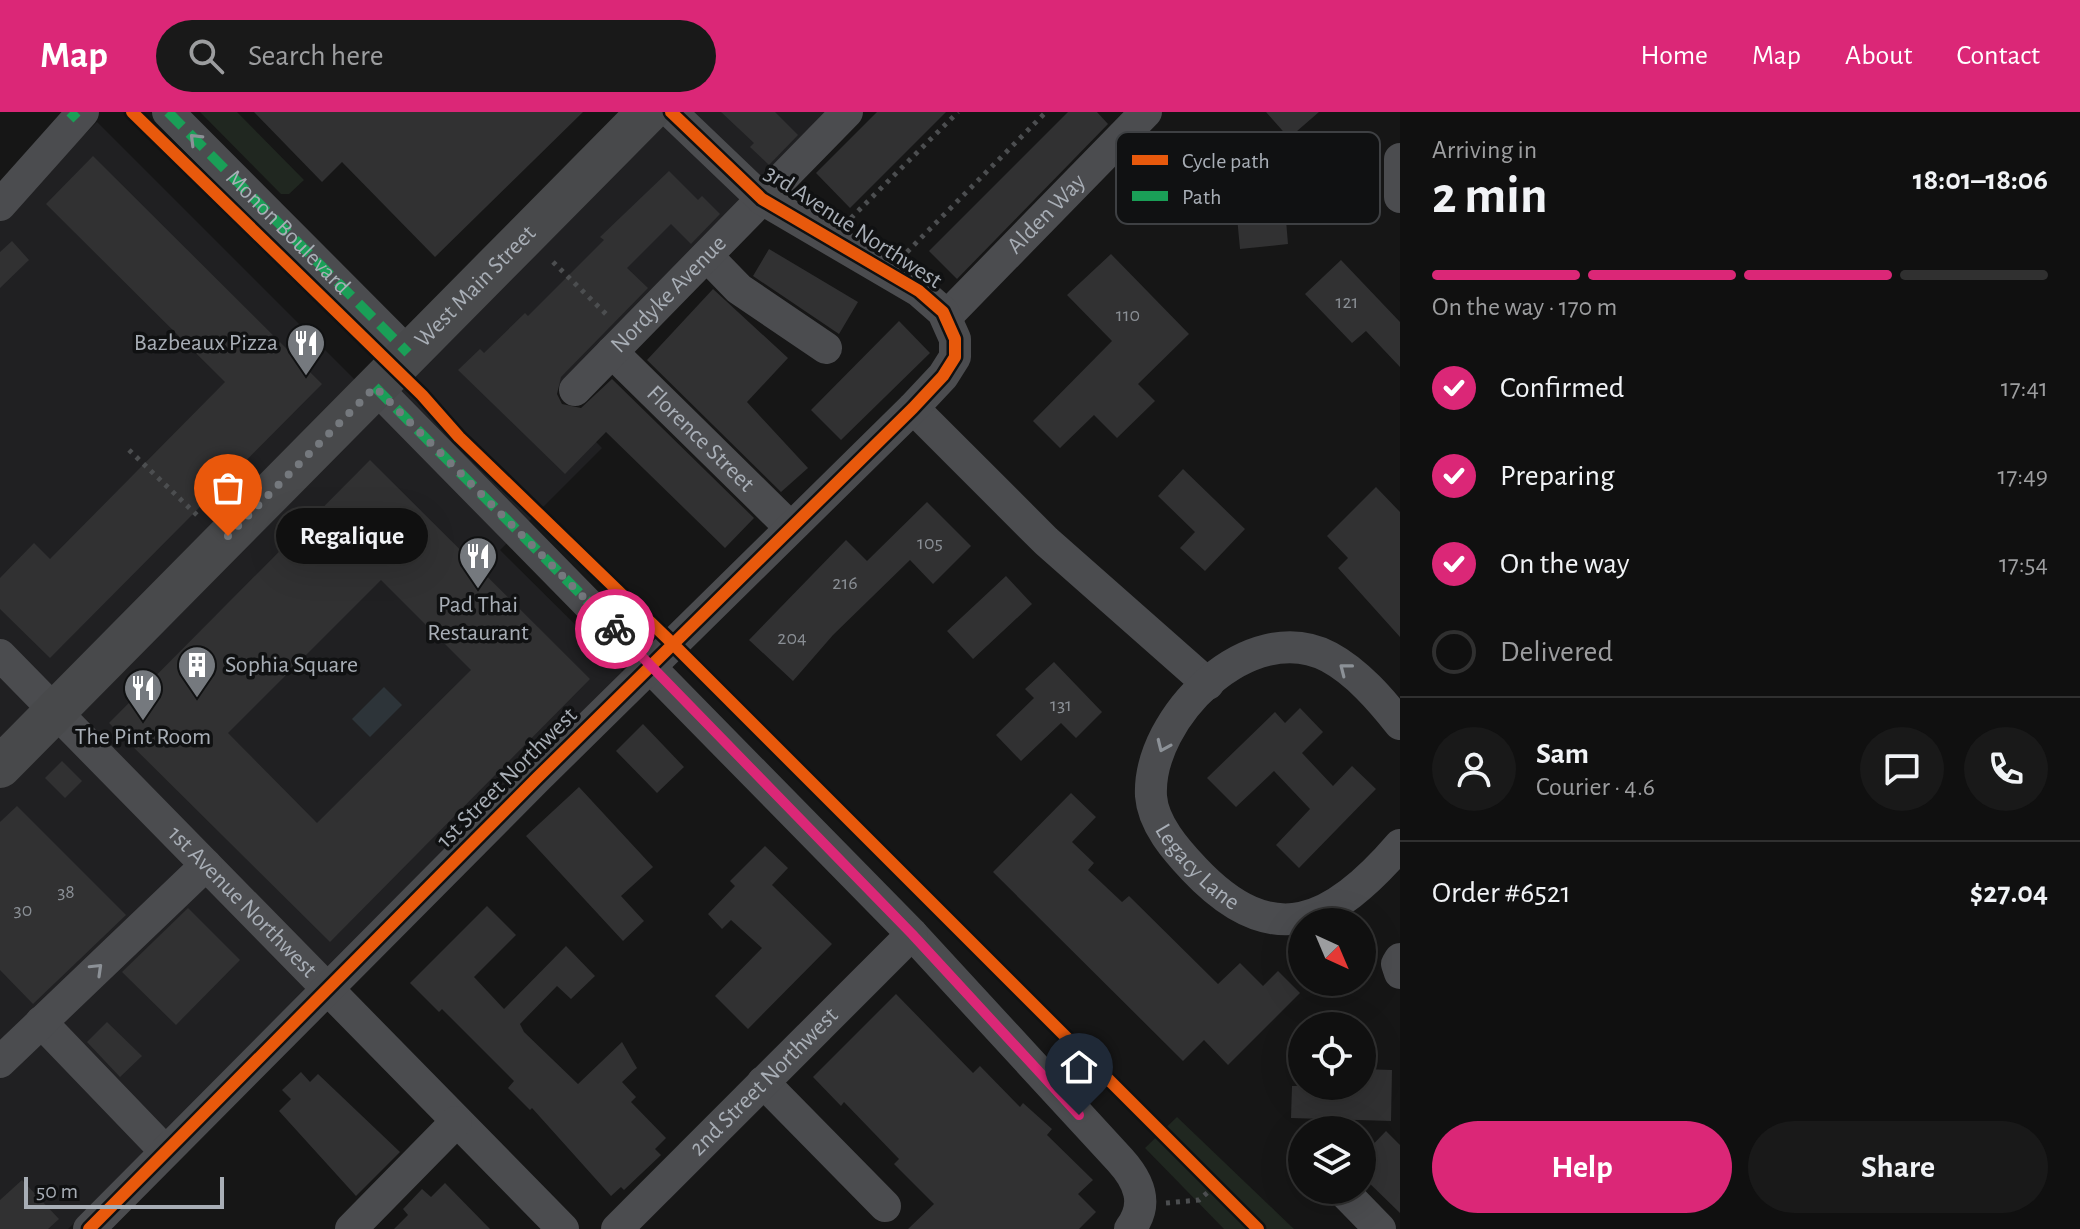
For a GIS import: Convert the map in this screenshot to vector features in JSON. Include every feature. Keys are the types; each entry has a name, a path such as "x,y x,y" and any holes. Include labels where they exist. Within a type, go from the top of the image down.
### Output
{"main road":[{"name":"West Main Street","path":"0,767 648,112"}],"street":[{"name":"Monon Boulevard","path":"168,112 408,353"},
{"name":"3rd Avenue Northwest","path":"671,112 762,199 919,291 946,317 955,339 955,357"},
{"name":"Nordyke Avenue","path":"575,390 847,112"},
{"name":"Alden Way","path":"1126,132 1146,112"},
{"path":"0,205 77,114"},
{"name":"Alden Way","path":"946,317 1116,143"},
{"path":"707,256 739,289 826,348"},
{"name":"Florence Street","path":"620,344 790,527"},
{"name":"1st Street Northwest","path":"89,1229 651,665 913,408 943,376 955,357"},
{"path":"375,387 912,934 1134,1176 1136,1215"},
{"path":"913,408 1046,541 1208,684"},
{"name":"Legacy Lane","path":"1400,724 1353,675 1328,656 1294,648 1267,650 1239,662 1208,684 1174,723 1152,773 1151,800 1162,828 1178,852 1227,900 1259,917 1294,920 1327,910 1352,894 1400,845"},
{"name":"1st Avenue Northwest","path":"0,655 563,1229"},
{"path":"0,1062 206,865"},
{"name":"2nd Street Northwest","path":"617,1229 912,934"},
{"path":"1400,959 1397,964 1400,973"},
{"path":"41,1022 165,1151"},
{"path":"763,1082 885,1206"},
{"path":"351,1229 456,1122"},
{"path":"1356,1204 1380,1229"}],"path":[{"path":"851,218 958,112"},
{"path":"906,253 1046,112"},
{"path":"553,262 620,344"},
{"path":"129,450 201,518"},
{"path":"1204,1175 1226,1197"},
{"path":"1136,1215 1199,1200 1215,1186"}],"shaded area":[{"path":"200,112 237,112 304,180 289,194 281,194"},
{"path":"677,112 833,112 550,395 602,448 500,550 624,673 68,1229 0,1229 0,219 97,122 382,407"},
{"path":"384,687 402,705 370,737 352,719"},
{"path":"1177,1117 1294,1229 1224,1229 1145,1148"}],"building":[{"path":"254,112 583,112 435,257 342,162 322,182"},
{"path":"721,112 775,112 798,135 769,165 750,147 754,143"},
{"path":"877,112 946,112 850,208 816,173"},
{"path":"1068,112 1097,112 1108,124 957,279 929,251"},
{"path":"1266,112 1319,112 1296,132 1284,132"},
{"path":"93,156 322,384 50,658 0,609 0,578 34,543 50,559 225,382 46,204"},
{"path":"669,171 698,200 702,196 720,214 691,244 671,224 627,268 648,288 561,377 557,394 562,404 581,408 612,379 754,518 725,548 606,432 565,474 458,370 480,349 484,353 525,313 528,316 604,240 600,237"},
{"path":"1238,224 1286,224 1288,244 1240,249"},
{"path":"12,241 29,260 0,288 0,252"},
{"path":"769,249 858,302 839,334 753,276"},
{"path":"1111,254 1189,334 1138,384 1155,401 1117,438 1094,415 1060,448 1033,421 1112,341 1067,295"},
{"path":"1341,260 1400,322 1400,367 1366,331 1352,343 1305,294"},
{"path":"713,289 788,358 747,402 808,468 781,492 647,360"},
{"path":"899,321 930,353 841,440 811,410"},
{"name":"Sophia Square","path":"370,460 590,679 330,942 109,723","holes":["381,580 471,670 317,823 228,733"]},
{"path":"1183,469 1245,529 1205,571 1180,548 1195,532 1158,496"},
{"path":"1376,487 1400,512 1400,637 1338,568 1348,558 1327,536"},
{"path":"927,502 971,546 933,584 910,560 833,635 793,681 749,640 846,540 867,561"},
{"path":"1006,576 1032,604 973,659 947,631"},
{"path":"1054,662 1102,712 1076,738 1061,723 1021,761 996,735 1034,698 1025,689"},
{"path":"1300,708 1323,732 1302,753 1333,786 1352,766 1376,789 1299,868 1276,845 1310,809 1274,771 1236,807 1207,778 1275,712 1285,723"},
{"path":"643,724 684,767 657,793 616,751"},
{"path":"62,761 82,781 65,798 45,778"},
{"path":"579,787 653,867 621,896 644,921 623,941 526,836"},
{"path":"1071,793 1096,817 1072,842 1094,863 1088,870 1122,902 1129,896 1218,984 1240,963 1263,986 1278,971 1288,981 1288,996 1297,996 1228,1065 1204,1040 1183,1061 993,872"},
{"path":"17,806 126,915 33,1004 0,970 0,822"},
{"path":"765,846 788,868 772,885 832,944 748,1029 715,996 762,948 731,920 722,929 708,914 735,886 730,881"},
{"path":"487,906 516,935 474,977 504,1009 566,946 595,976 571,999 557,986 520,1024 524,1032 578,1084 622,1042 637,1068 622,1082 636,1097 631,1102 666,1138 655,1149 661,1155 624,1190 621,1187 611,1196 532,1108 530,1110 508,1088 514,1081 442,1009 439,1012 410,983"},
{"path":"188,908 240,960 176,1025 122,972"},
{"path":"896,994 973,1073 980,1066 1020,1107 1023,1103 1052,1129 1047,1135 1093,1180 1078,1194 1096,1212 1079,1229 908,1229 934,1204 894,1164 899,1159 844,1102 841,1106 813,1077"},
{"path":"107,1022 142,1056 120,1077 87,1042"},
{"path":"1376,1069 1392,1070 1391,1121 1376,1121 1376,1116 1291,1116 1292,1100 1376,1100"},
{"path":"301,1072 310,1082 318,1074 400,1152 356,1196 279,1111 291,1099 282,1090"},
{"path":"1386,1131 1400,1145 1400,1213 1376,1190 1376,1141"},
{"path":"22,1180 59,1219 48,1229 0,1229 0,1200"},
{"path":"445,1183 490,1229 394,1229 408,1215 403,1209 422,1189 431,1197"}],"marked path":[{"path":"70,112 77,119"},
{"path":"168,112 408,353"},
{"path":"375,387 651,665"}],"cycle path":[{"path":"132,112 422,395 459,437 673,644 1258,1229"},
{"path":"89,1229 537,778 913,408 943,376 955,357 955,339 943,312 919,291 762,199 671,112"}],"way so far":[{"path":"228,536 375,387 615,629"}],"place":[{"name":"Bazbeaux Pizza","path":"306,377"},
{"name":"Regalique","path":"228,536"},
{"name":"Pad Thai Restaurant","path":"478,590"},
{"name":"Sophia Square","path":"197,699"},
{"name":"The Pint Room","path":"143,722"}],"route":[{"path":"615,629 912,934 1079,1115"}]}
